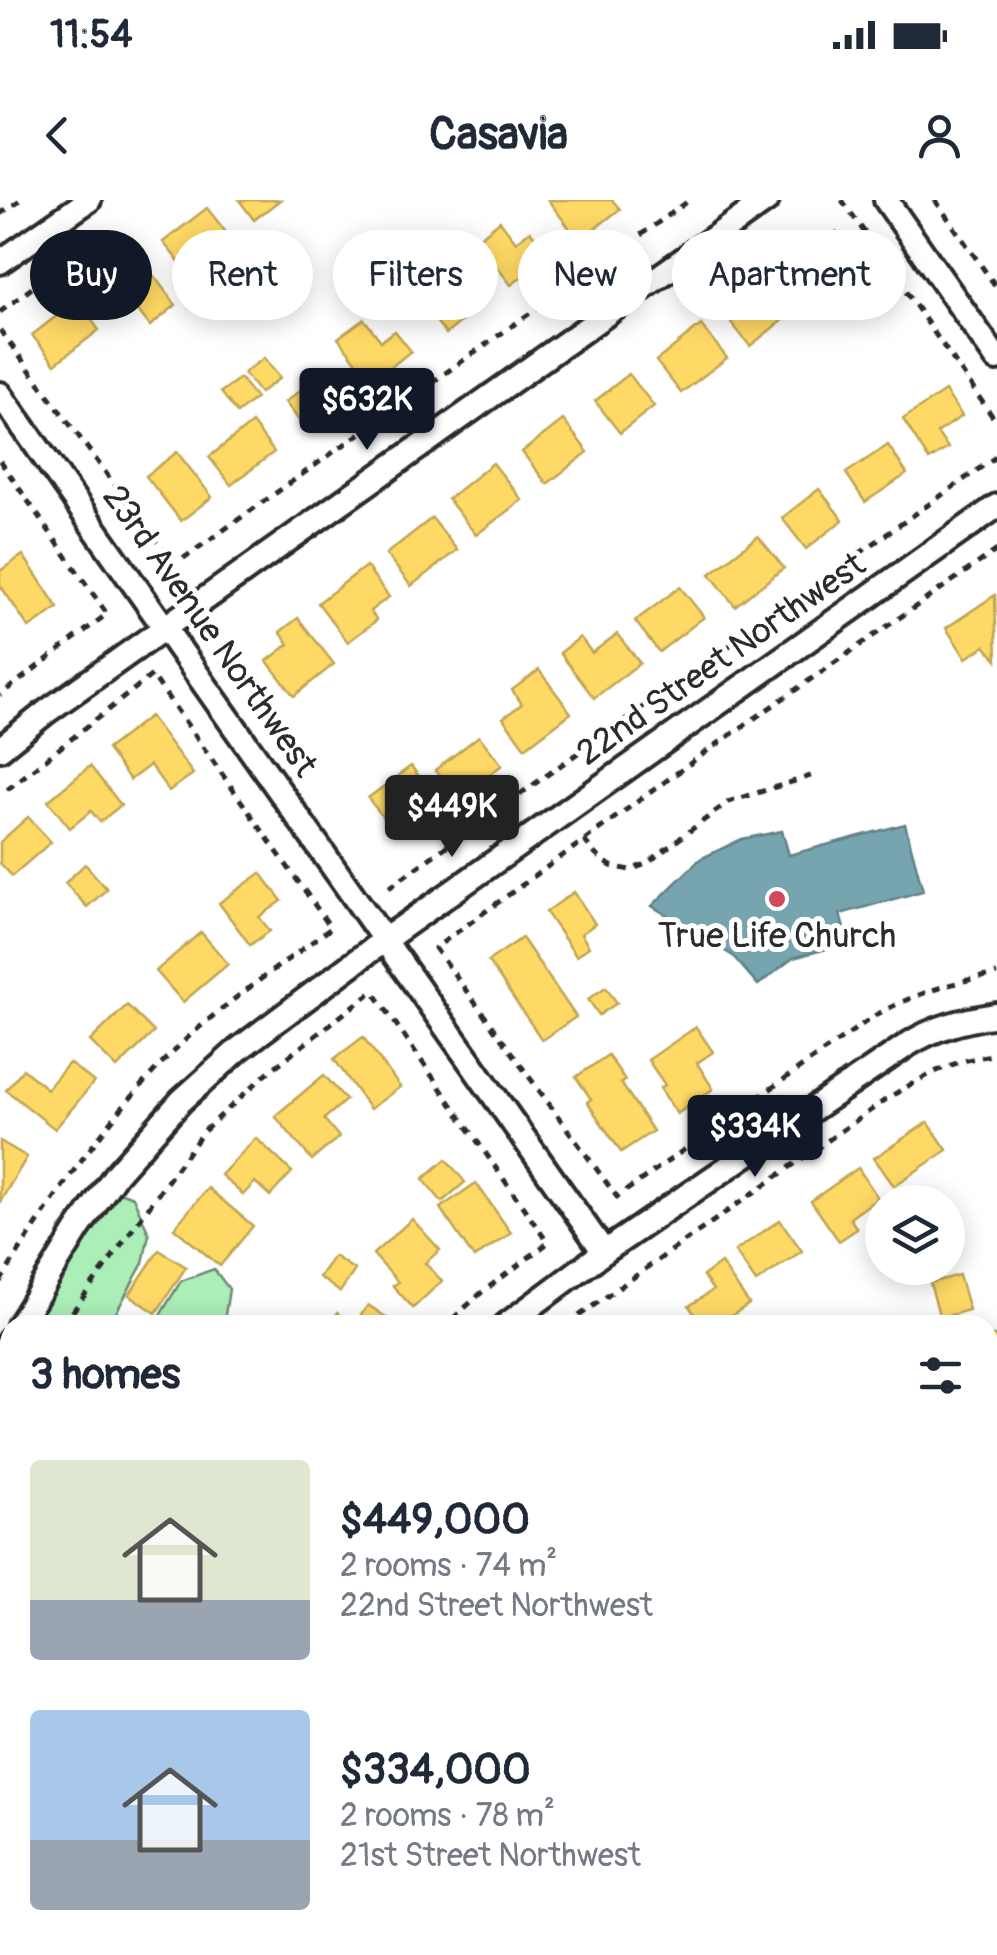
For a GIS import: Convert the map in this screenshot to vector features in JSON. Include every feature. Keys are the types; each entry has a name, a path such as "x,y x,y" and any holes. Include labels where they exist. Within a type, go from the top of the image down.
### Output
{"street":[{"path":"0,262 89,200"},
{"path":"0,749 46,712 767,200"},
{"path":"886,200 997,359"},
{"name":"23rd Avenue Northwest","path":"0,394 604,1252"},
{"name":"22nd Street Northwest","path":"25,1315 116,1174 180,1101 239,1049 383,942 997,506"},
{"path":"519,1315 604,1252 926,1033 964,1020 997,1015"}],"path":[{"path":"0,214 20,200"},
{"path":"0,330 174,566 690,200"},
{"path":"842,200 997,423"},
{"path":"935,200 997,288"},
{"path":"0,312 30,289"},
{"path":"388,887 997,456"},
{"path":"0,461 106,614 0,694"},
{"path":"997,550 436,948 618,1197 874,1016 916,994 997,974"},
{"path":"3,793 152,675 332,928"},
{"path":"584,840 596,856 611,866 630,870 646,864 728,802 814,775"},
{"path":"70,1315 203,1132 267,1073 373,991 548,1243 457,1315"},
{"path":"580,1315 888,1098 937,1069 997,1055"}],"green space":[{"path":"103,1186 133,1197 149,1234 143,1263 114,1315 30,1315 59,1270 60,1229 75,1209"},
{"path":"214,1269 229,1289 225,1315 160,1315 181,1281"}],"building: Homes":[{"path":"239,200 280,200 254,220"},
{"path":"548,200 612,200 620,209 593,230 571,230"},
{"path":"207,208 224,230 179,230"},
{"path":"500,221 518,240 518,280 511,285 498,268 498,230 489,230"},
{"path":"172,235 172,253 163,242"},
{"path":"152,274 172,300 172,308 150,326 145,320 152,320"},
{"path":"51,320 92,320 99,330 55,364 32,335"},
{"path":"365,320 381,341 395,331 411,351 372,382 338,338"},
{"path":"435,320 463,320 446,334"},
{"path":"729,320 783,320 750,346"},
{"path":"701,325 727,358 681,393 656,361"},
{"path":"264,358 280,378 260,393 244,373"},
{"path":"329,368 352,398 308,432 285,402"},
{"path":"629,374 654,406 620,433 595,401"},
{"path":"240,378 256,398 237,413 221,392"},
{"path":"945,391 962,416 937,433 948,448 929,460 903,419"},
{"path":"563,420 588,452 547,484 522,452"},
{"path":"252,423 274,452 231,485 209,457"},
{"path":"888,445 907,474 865,502 846,473"},
{"path":"177,452 212,497 181,521 146,476"},
{"path":"493,463 522,500 476,535 448,499"},
{"path":"819,489 843,520 806,549 782,518"},
{"path":"432,518 457,550 411,586 386,554"},
{"path":"758,536 784,568 735,606 710,574"},
{"path":"23,555 58,608 29,628 0,585 0,571"},
{"path":"366,566 389,597 370,611 377,620 348,642 318,603"},
{"path":"680,587 704,617 659,652 635,621"},
{"path":"995,595 997,660 985,646 966,658 946,628"},
{"path":"298,618 334,664 294,696 267,661 289,644 280,632"},
{"path":"617,634 640,663 594,698 560,653 580,637 592,653"},
{"path":"539,670 571,713 525,748 503,718 522,704 512,690"},
{"path":"150,716 193,774 169,791 150,765 130,780 107,749"},
{"path":"479,736 502,765 458,799 435,770"},
{"path":"90,766 121,805 100,822 91,811 70,828 48,801"},
{"path":"411,766 443,808 426,822 413,806 389,825 368,798"},
{"path":"28,817 51,842 12,876 0,863 0,842"},
{"path":"85,864 107,889 87,907 65,883"},
{"path":"261,873 282,901 259,917 270,931 250,945 219,903"},
{"path":"574,892 595,924 581,934 589,947 576,956 546,912"},
{"path":"201,932 228,964 183,1002 156,971"},
{"path":"522,938 576,1017 542,1040 488,961"},
{"path":"606,987 617,1003 599,1015 588,999"},
{"path":"127,1005 154,1032 117,1068 90,1041"},
{"path":"696,1027 713,1052 697,1063 713,1089 677,1114 660,1088 665,1085 648,1060"},
{"path":"363,1037 400,1087 370,1109 334,1059"},
{"path":"608,1055 625,1080 621,1083 653,1131 621,1152 587,1102 591,1099 576,1077"},
{"path":"69,1063 94,1082 55,1129 6,1090 23,1069 47,1089"},
{"path":"324,1075 346,1100 324,1119 339,1137 312,1160 275,1116"},
{"path":"928,1122 947,1150 895,1185 874,1158"},
{"path":"256,1138 292,1172 270,1196 255,1182 243,1195 221,1175"},
{"path":"0,1141 27,1157 0,1202"},
{"path":"446,1159 465,1182 442,1202 423,1179"},
{"path":"858,1168 869,1185 865,1185 865,1207 850,1218 857,1229 839,1241 811,1201"},
{"path":"476,1183 511,1233 474,1258 440,1208"},
{"path":"208,1188 253,1226 220,1266 174,1228"},
{"path":"412,1219 440,1250 425,1263 442,1281 413,1308 393,1286 398,1282 373,1254"},
{"path":"780,1220 802,1251 756,1282 735,1251"},
{"path":"159,1250 186,1267 156,1313 129,1295"},
{"path":"334,1256 355,1270 340,1292 319,1277"},
{"path":"721,1263 749,1304 733,1315 695,1315 689,1306 713,1290 703,1276"},
{"path":"931,1285 962,1285 969,1310 939,1315"},
{"path":"368,1305 383,1315 361,1315"}],"building: Public":[{"name":"True Life Church","path":"905,824 923,891 840,914 848,943 793,958 758,985 733,956 652,906 700,859 742,839 782,831 789,855"}],"place":[{"name":"True Life Church","path":"777,899"}]}
